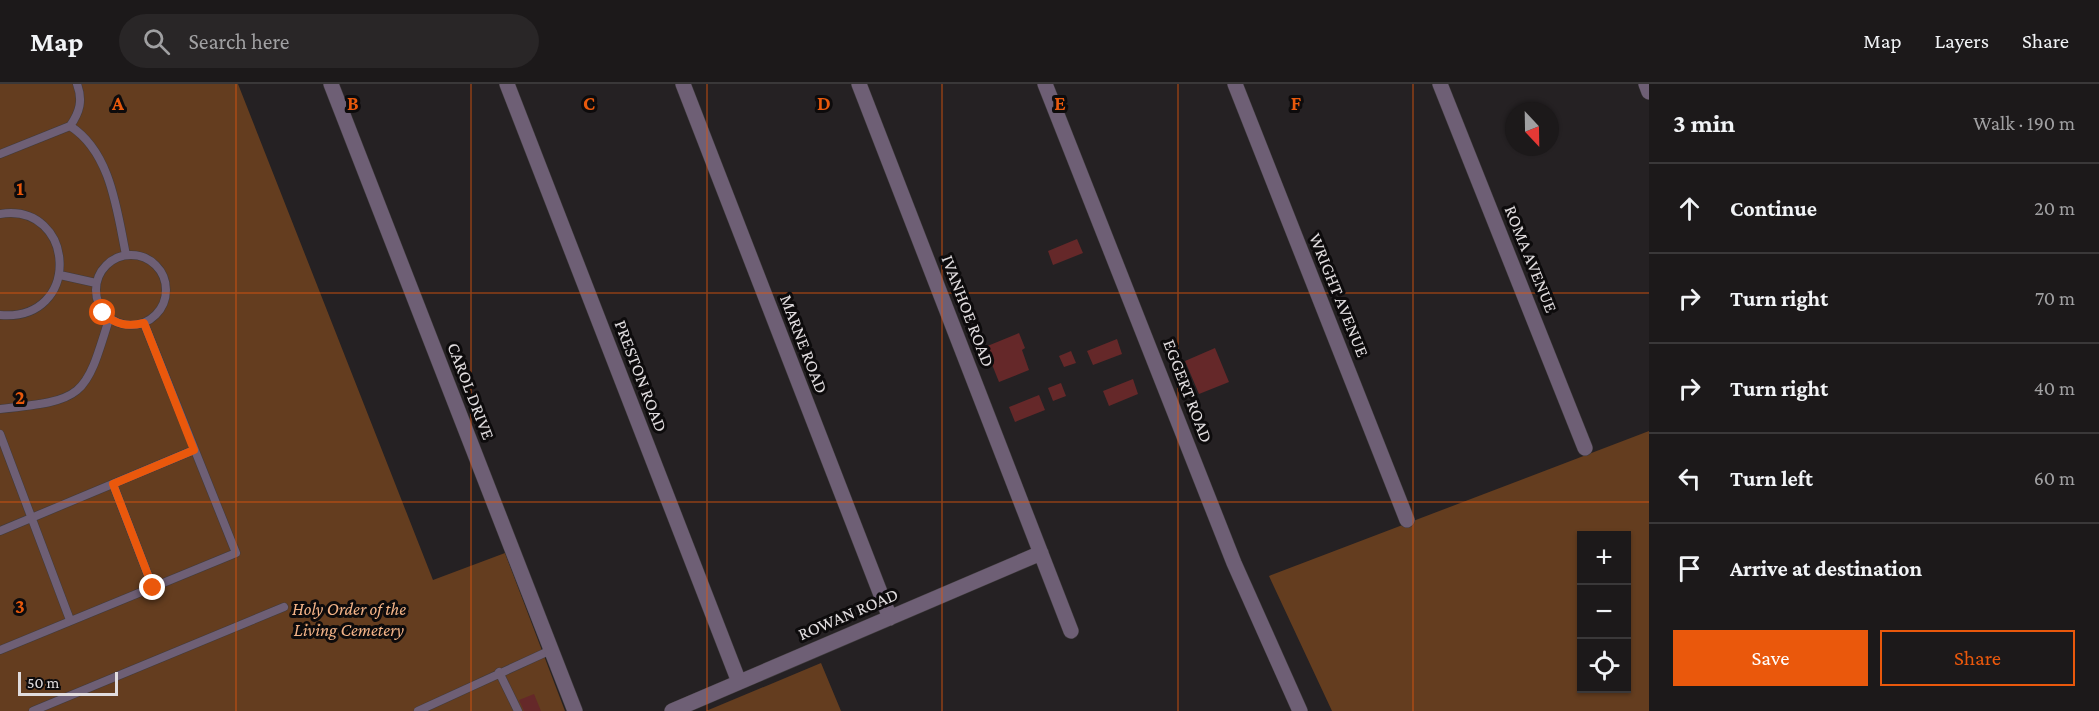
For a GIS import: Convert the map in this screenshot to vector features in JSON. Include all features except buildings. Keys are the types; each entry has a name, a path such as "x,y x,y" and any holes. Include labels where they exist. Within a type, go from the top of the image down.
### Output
{"street":[{"name":"CAROL DRIVE","path":"331,84 575,711"},
{"name":"PRESTON ROAD","path":"507,84 739,682"},
{"name":"MARNE ROAD","path":"683,84 890,618"},
{"name":"IVANHOE ROAD","path":"859,84 1071,631"},
{"name":"EGGERT ROAD","path":"1045,84 1234,563 1300,711"},
{"name":"WRIGHT AVENUE","path":"1235,84 1407,520"},
{"name":"ROMA AVENUE","path":"1440,84 1585,448"},
{"path":"1646,84 1649,92"},
{"name":"ROWAN ROAD","path":"672,711 1041,553"}],"lane":[{"path":"0,154 70,126 80,107 80,93 77,84"},
{"path":"70,126 84,135 98,155 115,205 126,255"},
{"path":"0,214 24,215 38,221 49,231 57,245 61,260 60,275 55,288 37,307 25,313 0,315"},
{"path":"126,255 141,256 154,262 163,274 167,288 164,303 156,315 144,323 126,326 109,319 96,299 96,283 102,269 112,260 126,255"},
{"path":"60,275 96,283"},
{"path":"0,409 50,403 78,390 89,379 97,361 109,319"},
{"path":"0,650 236,553 144,323"},
{"path":"0,434 70,620"},
{"path":"0,531 194,450"},
{"path":"113,484 153,588"},
{"path":"33,711 284,607"},
{"path":"418,711 551,650"},
{"path":"499,672 518,711"}],"green space":[{"name":"Holy Order of the Living Cemetery","path":"0,84 238,84 433,580 505,553 565,711 0,711"},
{"path":"1649,431 1649,711 1332,711 1269,576"},
{"path":"821,663 841,711 706,711"}],"route":[{"path":"103,313 109,319 126,326 144,323 194,450 113,484 153,588"}]}
